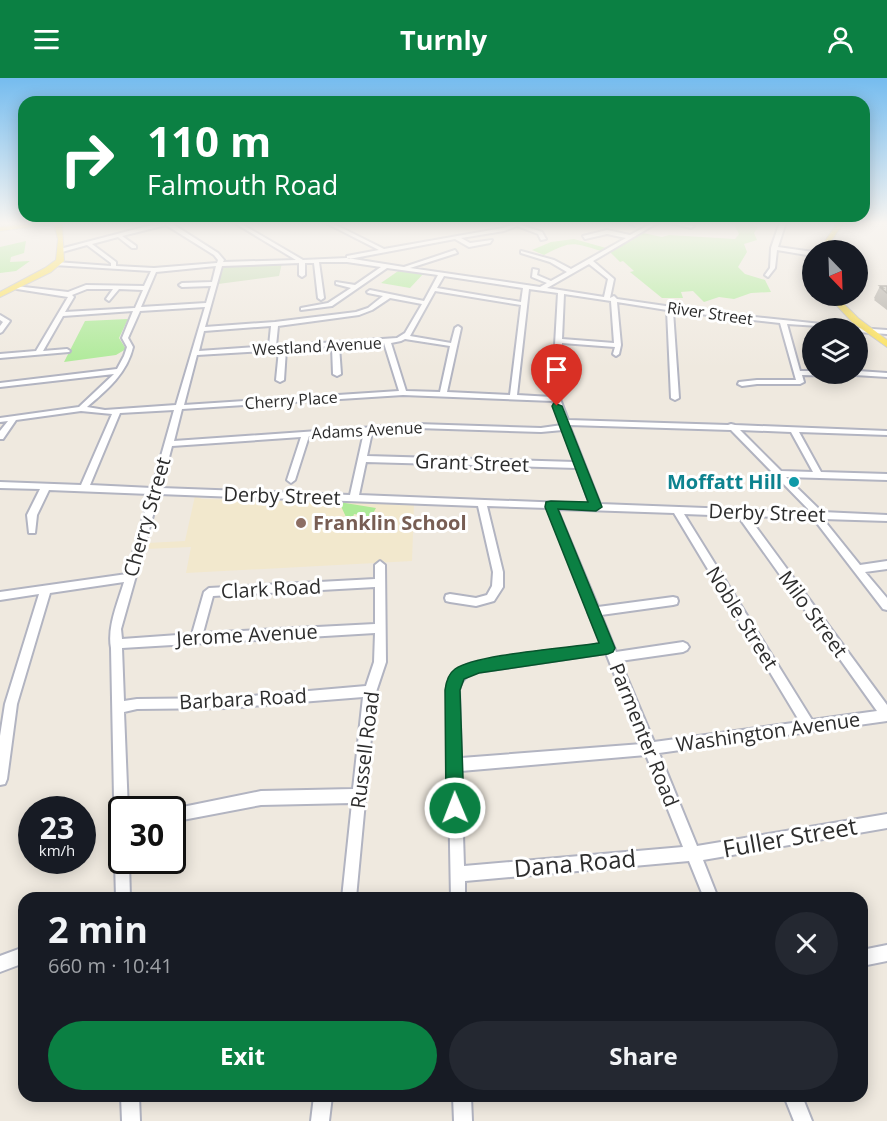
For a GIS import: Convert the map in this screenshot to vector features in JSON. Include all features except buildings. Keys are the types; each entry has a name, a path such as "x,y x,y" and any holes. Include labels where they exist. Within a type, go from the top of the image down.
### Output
{"main road":[{"path":"0,295 45,271"},
{"path":"842,306 855,318"},
{"path":"868,331 887,344"}],"street":[{"path":"81,409 119,371 130,350 124,338 154,271"},
{"name":"Cherry Street","path":"120,796 116,628 218,271"},
{"path":"302,271 302,275"},
{"path":"317,271 321,298"},
{"path":"303,309 330,305 379,271"},
{"name":"River Street","path":"422,271 670,308 802,324"},
{"path":"535,271 534,276 550,282"},
{"path":"541,289 570,271"},
{"path":"602,271 611,279 610,298 618,345 616,354"},
{"path":"768,275 772,271"},
{"name":"Westland Avenue","path":"194,353 387,342 406,337 442,274"},
{"path":"338,283 357,287"},
{"path":"182,285 214,284"},
{"path":"17,287 69,294 87,286 146,288"},
{"path":"513,398 526,287"},
{"path":"109,299 117,288"},
{"path":"434,289 523,304"},
{"path":"561,291 556,399 596,507"},
{"path":"370,292 424,306"},
{"path":"38,353 71,297 69,294"},
{"path":"201,329 275,324 359,314 388,296"},
{"path":"61,314 208,305"},
{"path":"670,308 675,398"},
{"path":"0,317 7,321 0,332"},
{"path":"742,384 801,381 783,322"},
{"path":"272,348 275,324"},
{"path":"443,395 458,328"},
{"path":"868,331 887,332"},
{"path":"406,337 454,345"},
{"path":"559,341 618,345"},
{"path":"387,342 403,393"},
{"path":"335,345 337,374"},
{"path":"280,380 283,347"},
{"path":"0,356 67,351"},
{"path":"0,385 119,371"},
{"path":"798,373 802,373"},
{"path":"868,374 887,375"},
{"name":"Cherry Place","path":"0,420 81,409 95,412 117,412 403,393 556,399"},
{"path":"84,489 117,412"},
{"path":"0,438 14,418"},
{"name":"Adams Avenue","path":"168,444 420,426 541,430 565,425 731,426 887,433"},
{"path":"731,426 817,515 887,606"},
{"path":"794,429 818,474"},
{"path":"354,498 368,430"},
{"path":"291,480 306,434"},
{"name":"Grant Street","path":"362,459 581,465"},
{"path":"779,474 887,477"},
{"name":"Derby Street","path":"0,485 887,518"},
{"path":"32,531 32,515 46,487"},
{"path":"450,598 479,601 491,596 497,586 499,567 482,503"},
{"name":"Parmenter Road","path":"551,505 709,892"},
{"name":"Noble Street","path":"677,510 809,726"},
{"name":"Milo Street","path":"740,512 887,715"},
{"path":"857,569 887,565"},
{"name":"Russell Road","path":"350,892 369,691 380,662 380,566"},
{"path":"0,596 130,577"},
{"name":"Clark Road","path":"196,638 209,592 380,583"},
{"path":"0,778 11,704 46,589"},
{"path":"593,612 673,601"},
{"name":"Jerome Avenue","path":"115,645 196,638 380,628"},
{"path":"458,892 453,690 454,681 459,674 477,667 682,647"},
{"name":"Barbara Road","path":"117,708 136,704 227,703 369,691"},
{"name":"Washington Avenue","path":"454,765 648,748 887,715"},
{"path":"186,812 261,798 359,796"},
{"name":"Fuller Street","path":"693,854 887,821"},
{"name":"Dana Road","path":"457,874 693,854"},
{"path":"122,874 123,892"},
{"path":"868,957 887,953"},
{"path":"0,964 18,957"},
{"path":"130,1102 131,1121"},
{"path":"320,1121 322,1102"},
{"path":"462,1102 463,1121"},
{"path":"795,1102 803,1121"}],"shaded area":[{"name":"Franklin School","path":"195,496 202,499 414,504 412,561 186,573 191,547 145,549 147,543 185,541"}],"green space":[{"path":"222,271 280,271 279,276 218,284"},
{"path":"399,271 424,273 410,288 381,283"},
{"path":"742,271 745,274 765,280 771,292 751,293 734,299 719,297 704,302 693,291 681,292 683,298 662,298 630,272"},
{"path":"128,319 119,338 126,349 116,355 64,362 85,321"},
{"path":"339,502 376,508 371,517 354,514 353,517 346,517"}],"place":[{"name":"Moffatt Hill","path":"794,482"},
{"name":"Franklin School","path":"301,523"}],"route":[{"path":"455,808 453,690 456,677 467,669 477,667 608,648 552,512 551,505 596,507 557,406"}]}
